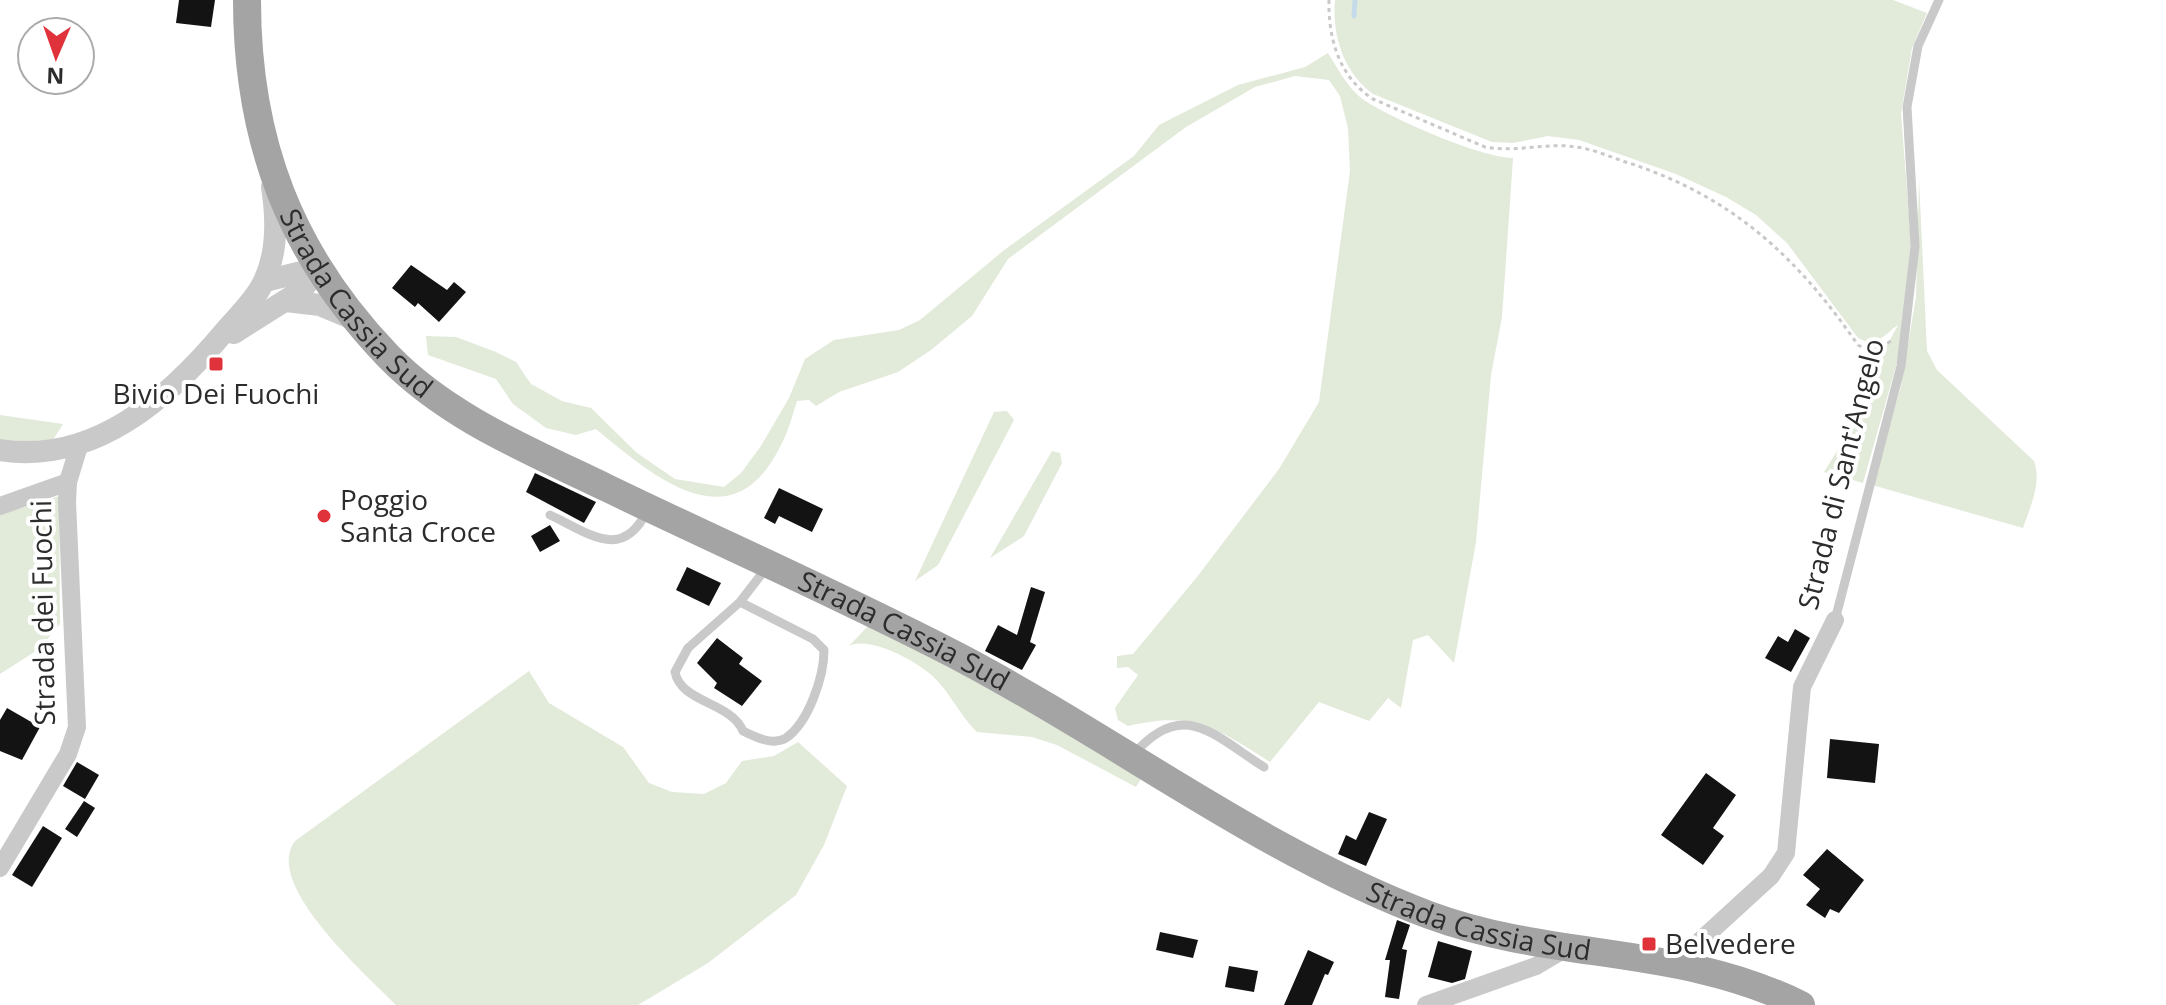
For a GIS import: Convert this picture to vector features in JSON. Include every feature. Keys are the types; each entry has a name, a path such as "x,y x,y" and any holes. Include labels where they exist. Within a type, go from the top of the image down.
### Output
{"main road":[{"name":"Strada Cassia Sud","path":"247,0 249,73 269,166 292,223 318,268 356,320 404,372 459,413 962,659 1293,854 1395,901 1485,932 1677,962 1745,981 1801,1005"}],"street":[{"path":"207,352 265,281 275,235 269,166"},
{"path":"265,281 318,268"},
{"path":"0,450 36,453 79,446 132,418 207,352 302,290 318,268"},
{"path":"286,301 320,305 356,320"},
{"name":"Strada dei Fuochi","path":"0,868 68,754 77,727 70,612 68,482 79,446"},
{"name":"Strada dei Fuochi","path":"0,506 68,482"},
{"name":"Strada di Sant'Angelo","path":"1677,962 1771,876 1786,853 1802,687 1835,620"},
{"path":"1426,1005 1536,966 1568,947"}],"lane":[{"name":"Strada di Sant'Angelo","path":"1835,620 1901,366 1915,246 1907,107 1918,46 1939,0"},
{"path":"550,515 605,540 617,541 635,532 649,508"},
{"path":"740,602 813,639 824,650 821,672 807,711 786,738 775,741 757,739 743,731 737,717 677,681 678,663 688,648 740,602 769,565"},
{"path":"1131,757 1149,737 1166,725 1184,723 1206,730 1264,767"}],"path":[{"path":"1329,0 1329,27 1340,61 1358,89 1373,99 1485,147 1502,150 1577,147 1651,170 1720,203 1754,226 1793,263 1858,345 1868,351 1880,349 1906,329"}],"green space":[{"path":"1335,0 1893,0 1927,13 1912,48 1901,113 1911,242 1898,359 1863,483 1824,472 1870,399 1878,362 1898,325 1875,341 1858,338 1787,243 1756,215 1676,174 1579,140 1548,136 1513,143 1492,142 1373,94 1354,75 1342,52 1335,26"},
{"path":"1328,53 1355,92 1380,110 1461,145 1513,158 1502,317 1491,375 1476,542 1454,663 1428,635 1413,640 1401,708 1388,698 1369,721 1319,702 1270,762 1203,725 1171,720 1128,726 1118,720 1115,708 1138,675 1128,667 1117,668 1117,656 1133,654 1197,577 1279,469 1319,402 1350,171 1348,128 1340,96 1329,80 1295,76 1255,87 1186,127 1008,259 972,316 931,350 898,372 839,392 816,406 809,400 797,401 780,447 760,476 739,492 715,497 691,492 666,481 596,429 576,435 546,428 513,404 496,379 428,355 426,336 456,337 496,352 516,362 531,384 562,401 591,408 637,453 675,479 724,487 741,473 761,446 789,398 805,359 834,340 899,330 920,320 1003,251 1134,156 1159,125 1238,85 1305,67"},
{"path":"1919,179 1927,351 1937,370 2034,461 2036,486 2023,528 1872,485 1901,386 1916,297"},
{"path":"1007,411 1014,420 938,565 915,581 994,412"},
{"path":"0,415 63,424 51,443 0,441"},
{"path":"1052,451 1060,453 1062,463 1024,536 990,558"},
{"path":"59,496 60,624 39,649 0,674 0,515"},
{"path":"869,625 1005,692 1142,777 1136,787 1057,745 1032,737 977,732 936,679 922,667 879,646 849,646"},
{"path":"529,671 549,703 623,747 649,783 672,792 704,794 726,783 742,761 774,756 798,742 847,786 824,845 796,895 708,963 638,1005 396,1005 343,952 305,904 293,881 289,859 295,841"}],"building":[{"path":"179,0 215,0 211,27 176,23"},
{"path":"411,265 447,290 454,282 466,292 439,322 418,303 415,307 392,288"},
{"path":"535,473 596,502 584,523 526,492"},
{"path":"779,488 823,509 812,532 779,516 775,524 764,518"},
{"path":"550,525 560,541 540,552 531,536"},
{"path":"687,567 721,583 709,606 676,590"},
{"path":"1031,587 1045,592 1030,642 1036,645 1022,670 985,651 998,625 1017,635"},
{"path":"1795,629 1810,638 1791,672 1765,658 1778,636 1788,642"},
{"path":"717,638 743,658 739,664 762,681 742,706 714,688 717,683 697,663"},
{"path":"7,708 40,727 22,760 0,751 0,720"},
{"path":"1830,739 1879,744 1875,783 1827,778"},
{"path":"77,762 99,775 85,799 63,786"},
{"path":"1706,773 1736,795 1713,828 1724,836 1703,865 1661,835"},
{"path":"84,801 95,808 77,837 65,829"},
{"path":"1369,812 1387,819 1366,866 1338,854 1346,835 1356,840"},
{"path":"43,826 62,838 32,887 12,875"},
{"path":"1827,849 1864,880 1839,913 1830,909 1825,918 1806,905 1820,889 1803,875"},
{"path":"1397,920 1410,925 1402,949 1407,950 1399,999 1385,997 1390,960 1385,960"},
{"path":"1160,932 1198,940 1193,958 1156,950"},
{"path":"1438,941 1472,951 1465,979 1452,983 1428,977"},
{"path":"1308,950 1334,962 1328,975 1325,974 1312,1005 1284,1005"},
{"path":"1229,966 1258,971 1254,992 1225,987"}],"waterway":[{"path":"1354,16 1355,0"}],"place":[{"name":"Bivio Dei Fuochi","path":"216,364"},
{"name":"Poggio Santa Croce","path":"324,516"},
{"name":"Belvedere","path":"1649,944"}]}
